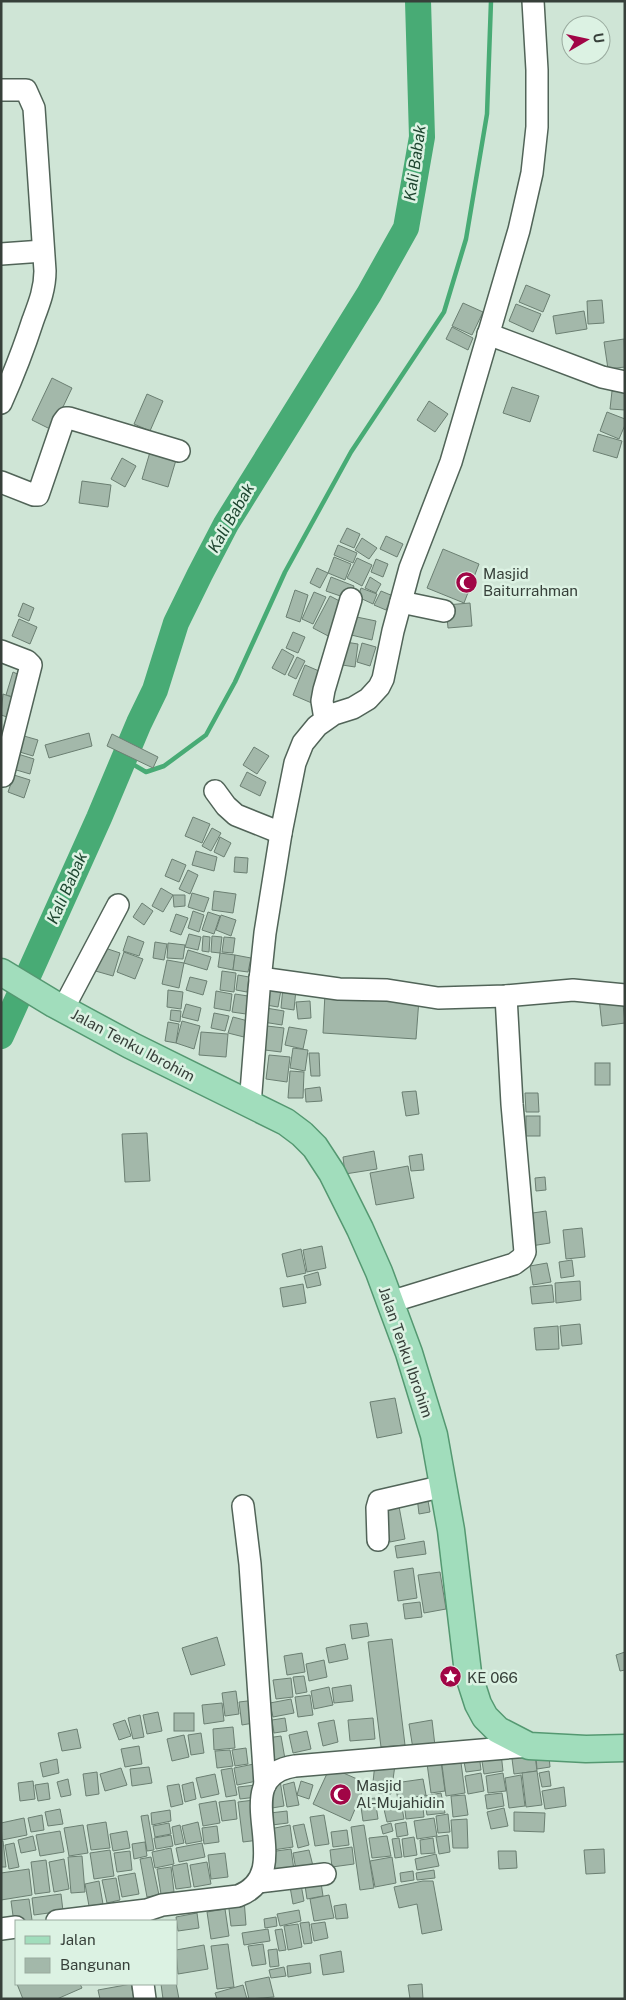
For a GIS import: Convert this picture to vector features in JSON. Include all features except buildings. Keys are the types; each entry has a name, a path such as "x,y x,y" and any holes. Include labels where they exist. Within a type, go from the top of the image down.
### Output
{"main road":[{"name":"Jalan Tenku Ibrohim","path":"1,972 58,1006 130,1045 286,1122 302,1134 325,1161 360,1229 390,1302 409,1353 434,1435 444,1486 468,1674 485,1718 498,1730 529,1746 586,1749 625,1748"}],"street":[{"path":"250,1105 260,978 281,833 299,753 309,734 325,719 368,699 379,687 386,671 410,568 451,462 519,230 532,173 537,127 537,70 533,1"},
{"path":"1,90 26,90 34,108 45,282 23,350 1,403"},
{"path":"1,254 43,251"},
{"path":"488,334 602,377 625,382"},
{"path":"1,482 38,495 66,418 179,451"},
{"path":"325,719 322,701 324,690 351,600"},
{"path":"401,602 444,612"},
{"path":"1,651 29,661 31,664 4,776"},
{"path":"215,791 226,806 236,815 281,833"},
{"path":"58,1006 118,905"},
{"path":"260,978 338,989 386,990 438,998 506,996 572,990 625,995"},
{"path":"390,1302 514,1264 522,1258 525,1252 511,1095 506,996"},
{"path":"378,1540 377,1508 379,1501 444,1486"},
{"path":"74,1920 144,1916 162,1905 238,1896 258,1882 264,1871 266,1859 260,1804 265,1785 250,1564 243,1506"},
{"path":"265,1785 277,1772 295,1766 529,1746"},
{"path":"258,1882 325,1874"},
{"path":"1,1929 15,1927"},
{"path":"143,1985 146,1999"}],"waterway":[{"name":"Kali Babak","path":"1,1036 155,690 176,623 200,574 226,524 369,294 406,228 422,137 418,1"},
{"path":"124,759 146,772 164,766 206,735 235,682 285,572 351,452 444,312 466,239 487,114 491,1"}],"place":[{"name":"Masjid Baiturrahman","path":"467,582"},
{"name":"KE 066","path":"451,1677"},
{"name":"Masjid Al-Mujahidin","path":"340,1794"}]}
